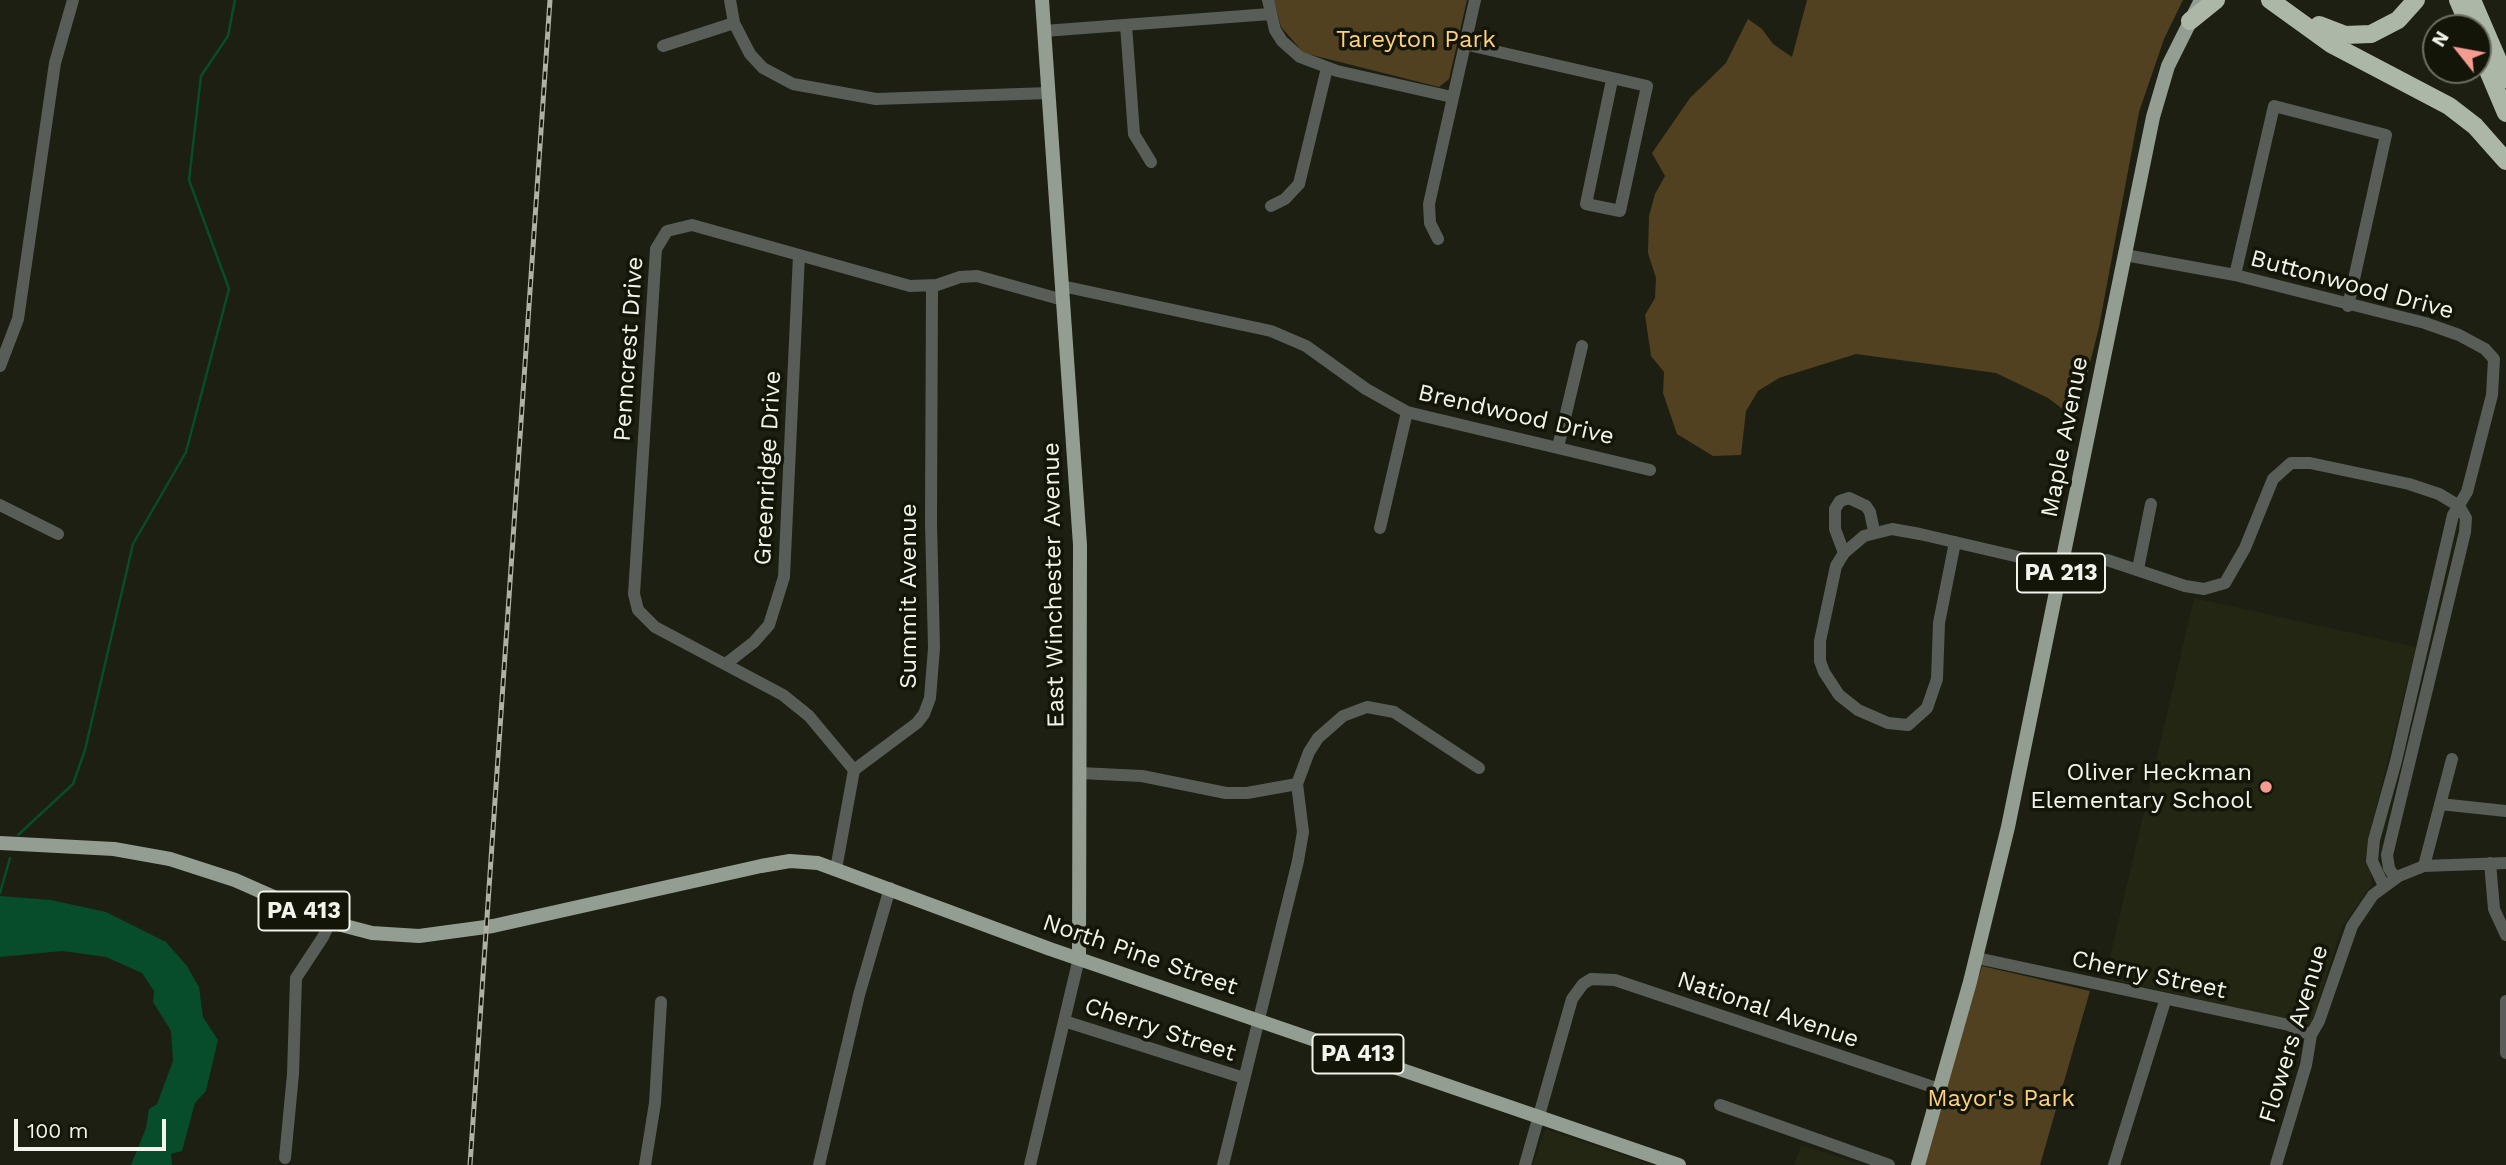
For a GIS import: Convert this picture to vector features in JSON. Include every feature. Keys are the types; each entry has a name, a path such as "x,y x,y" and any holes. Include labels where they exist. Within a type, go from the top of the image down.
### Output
{"highway":[{"path":"2190,21 2216,0"},
{"path":"2274,2 2326,29 2353,35 2371,34 2390,26 2416,0"},
{"path":"2472,0 2506,79"},
{"path":"2274,2 2331,44 2449,106 2480,131 2506,161"},
{"path":"2492,80 2506,113"}],"main road":[{"name":"East Winchester Avenue","path":"1042,0 1080,545 1079,958"},
{"name":"Maple Avenue","path":"1976,958 2062,567 2153,117 2168,66 2201,0"},
{"name":"PA 413","path":"0,843 114,849 170,859 235,880 330,922"},
{"name":"PA 413","path":"0,851 33,845"},
{"name":"North Pine Street","path":"330,922 372,933 446,935 790,861 836,869 1079,958 1679,1165"},
{"name":"PA 213","path":"1918,1165 1976,958"}],"street":[{"path":"0,366 18,319 55,63 73,0"},
{"path":"730,0 734,23 756,61 775,76 803,87 876,99 1049,93"},
{"path":"1268,0 1270,14 1287,47 1308,61 1327,68 1452,97"},
{"path":"1438,239 1430,223 1429,204 1475,0"},
{"path":"1044,31 1270,14"},
{"path":"663,46 734,23"},
{"path":"1126,25 1134,134 1151,162"},
{"path":"1464,44 1647,86 1620,211 1586,204 1612,80"},
{"path":"1271,206 1285,199 1299,184 1327,68"},
{"path":"2235,275 2274,106 2386,135 2348,306"},
{"name":"Penncrest Drive","path":"854,770 801,709 727,663 655,627 642,616 635,601 656,249 667,231 692,225 890,282 932,286 960,277 977,276 1062,293"},
{"name":"Greenridge Drive","path":"727,663 754,642 769,625 784,577 799,255"},
{"name":"Buttonwood Drive","path":"2125,255 2235,275 2348,306 2440,327 2485,349 2494,359 2493,395 2466,492 2453,515 2396,761 2374,840 2372,861 2384,886"},
{"name":"Summit Avenue","path":"854,770 917,723 930,698 934,648 930,523 932,286"},
{"name":"Brendwood Drive","path":"1062,293 1271,331 1306,346 1366,389 1407,412 1650,470"},
{"path":"1558,447 1582,346"},
{"path":"1380,528 1407,412"},
{"path":"2107,560 2173,583 2204,589 2225,583 2245,548 2273,479 2291,463 2310,463 2409,484 2439,494 2459,506"},
{"path":"1844,553 1835,529 1834,513 1840,501 1849,498 1866,506 1874,531"},
{"path":"2137,569 2151,504"},
{"path":"0,505 58,534"},
{"name":"Buttonwood Drive","path":"2395,878 2389,868 2387,855 2465,533 2466,518 2459,506"},
{"path":"1955,542 1939,623 1937,679 1923,714 1908,725 1888,723 1858,710 1839,695 1824,672 1820,661 1822,623 1830,584 1844,553 1874,531 1892,529 1955,542 2062,567"},
{"path":"1223,1165 1303,832 1297,784 1308,752 1324,732 1350,712 1367,706 1394,712 1408,719 1461,759 1479,768"},
{"path":"2424,866 2452,759"},
{"path":"836,869 854,770"},
{"path":"1080,773 1142,776 1226,793 1247,793 1297,784"},
{"path":"2440,804 2506,811"},
{"path":"2490,863 2492,899 2506,936"},
{"name":"Flowers Avenue","path":"2276,1165 2304,1073 2311,1035 2319,1021 2352,926 2373,895 2395,878 2424,866 2506,863"},
{"path":"819,1165 859,995 890,888"},
{"path":"285,1158 293,1074 296,978 330,922"},
{"name":"East Winchester Avenue","path":"1030,1165 1079,958"},
{"name":"Cherry Street","path":"1976,958 2288,1026 2311,1035"},
{"name":"National Avenue","path":"1540,1116 1572,999 1583,984 1601,978 1615,980 1939,1089"},
{"path":"2115,1165 2165,1001"},
{"path":"2506,1001 2506,1053"},
{"path":"645,1165 655,1102 660,1002"},
{"name":"Cherry Street","path":"1064,1021 1244,1078"},
{"path":"1720,1105 1889,1165"},
{"path":"1525,1165 1540,1116"}],"shaded area":[{"name":"Oliver Heckman Elementary School","path":"2194,598 2416,647 2369,837 2372,884 2342,928 2311,1025 2105,978"},
{"path":"0,896 51,900 106,912 166,942 187,966 199,987 203,1017 218,1040 206,1091 195,1103 182,1151 171,1154 172,1165 131,1165 146,1128 149,1109 157,1104 173,1061 171,1031 153,1002 154,991 142,973 106,957 62,951 0,957"},
{"path":"1545,1129 1652,1165 1533,1165"},
{"path":"1801,1145 1865,1165 1794,1165"}],"green space":[{"name":"Tareyton Park","path":"1274,0 1467,0 1449,79 1439,87 1304,53 1281,27"},
{"path":"1807,0 2183,0 2164,39 2139,112 2099,327 2076,419 2048,398 1996,373 1856,354 1779,378 1758,391 1746,411 1741,455 1713,456 1677,434 1663,393 1664,372 1651,356 1645,315 1655,298 1656,278 1648,253 1649,216 1655,194 1665,176 1652,153 1690,98 1726,63 1748,19 1762,29 1773,44 1792,57"},
{"name":"Mayor's Park","path":"1982,966 2090,991 2040,1165 1924,1165"}],"waterway":[{"path":"18,835 73,784 85,750 133,544 186,452 229,289 189,180 201,76 228,36 235,0"},
{"path":"0,893 10,858"}],"railway":[{"path":"470,1165 550,0"}],"place":[{"name":"Oliver Heckman Elementary School","path":"2266,787"}]}
